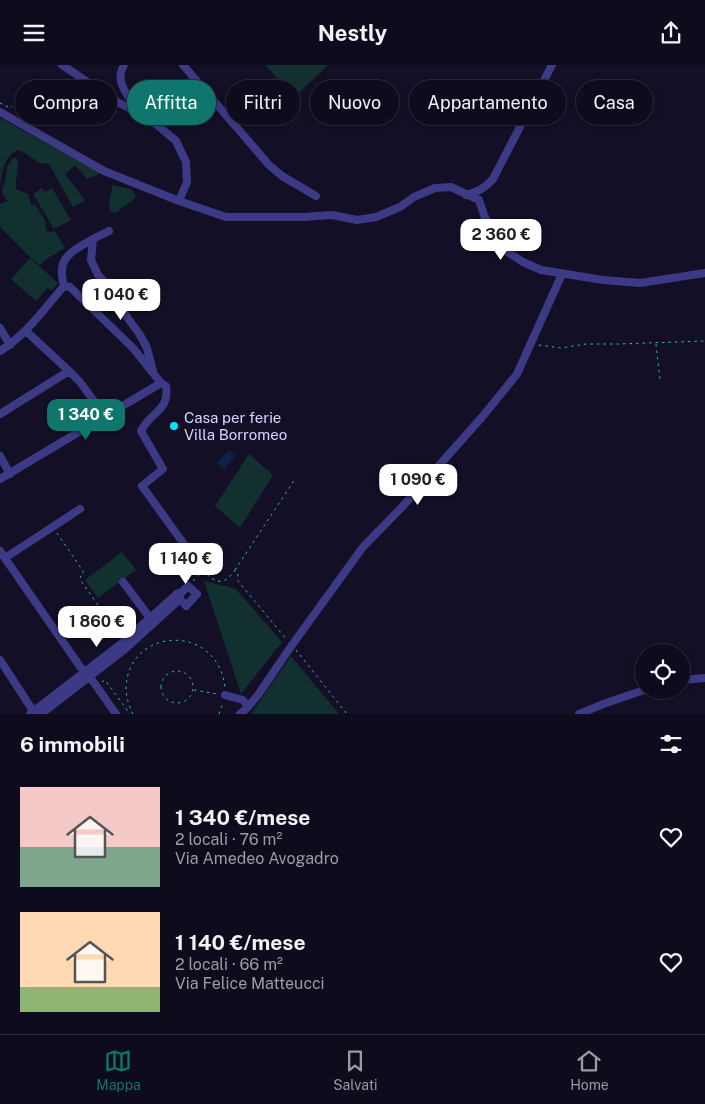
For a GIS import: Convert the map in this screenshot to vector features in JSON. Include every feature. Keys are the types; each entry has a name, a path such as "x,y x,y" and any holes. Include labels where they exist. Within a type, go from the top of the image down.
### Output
{"street":[{"path":"62,65 127,107"},
{"path":"124,65 121,81 123,91 127,96"},
{"path":"183,65 269,165 282,176 316,196"},
{"path":"466,195 486,187 493,179 552,65"},
{"path":"0,112 104,171 179,201 226,217 332,215 357,220 376,217 400,207 414,197 435,188 451,187 479,200 495,237 506,251 523,262 541,270 603,280 640,283 705,273"},
{"path":"157,125 176,141 186,162 187,181 179,201"},
{"path":"0,351 26,331 64,286 61,268 66,258 77,248 109,231"},
{"path":"93,239 90,259 98,275 114,292 127,317 140,335 147,349 153,373"},
{"path":"240,714 258,695 363,547 402,507 483,416 517,374 562,274"},
{"path":"64,286 70,287 96,312 133,348 161,383 166,385 168,395 163,405 144,425 141,431 163,469 142,486 197,562"},
{"path":"0,328 10,345"},
{"path":"26,331 80,382 105,416"},
{"path":"0,415 69,371"},
{"path":"0,479 161,383"},
{"path":"0,456 10,474"},
{"path":"80,509 53,527 2,555 116,714"},
{"path":"123,582 150,618"},
{"path":"0,660 35,713 125,649 188,585 197,594 186,606 178,596"},
{"path":"87,675 150,618 178,596"},
{"path":"690,680 705,678"},
{"path":"579,714 635,693"},
{"path":"225,695 242,700 248,707"}],"path":[{"path":"0,103 10,108 12,106"},
{"path":"531,343 561,347 586,344 705,341"},
{"path":"656,343 660,380"},
{"path":"188,585 203,571 214,580 223,581 229,579 295,479"},
{"path":"53,527 83,571 83,575 80,577 81,581 124,641"},
{"path":"235,570 238,575 238,581 348,714"},
{"path":"133,714 126,692 129,673 133,664 146,649 173,639 192,642 209,652 216,659 224,677 225,695 219,714"},
{"path":"178,671 188,675 193,684 193,690 192,695 188,699 174,703 162,694 162,683 172,672 178,671"},
{"path":"100,683 105,680 130,714"},
{"path":"193,690 225,695"}],"green space":[{"path":"266,65 328,65 313,80 310,80 310,82 300,92 300,80 278,80"},
{"path":"0,118 99,172 97,175 87,179 75,165 65,174 85,200 73,207 49,164 40,163 17,150 6,161 0,186"},
{"path":"13,158 18,159 16,189 28,194 31,205 35,204 46,222 47,231 55,231 65,248 40,265 0,227 0,204 8,201 4,197 2,190 7,167"},
{"path":"112,185 131,189 136,197 115,213 110,211 109,208"},
{"path":"42,188 45,192 52,188 71,220 54,229 33,194"},
{"path":"30,258 58,283 51,291 47,288 36,301 11,279"},
{"path":"249,454 273,475 240,528 215,506"},
{"path":"122,552 136,570 98,598 85,580"},
{"path":"204,581 236,589 282,642 241,694"},
{"path":"291,656 339,714 251,714"}],"water":[{"path":"229,450 236,456 224,469 217,463"}],"place":[{"name":"Casa per ferie Villa Borromeo","path":"174,426"}]}
